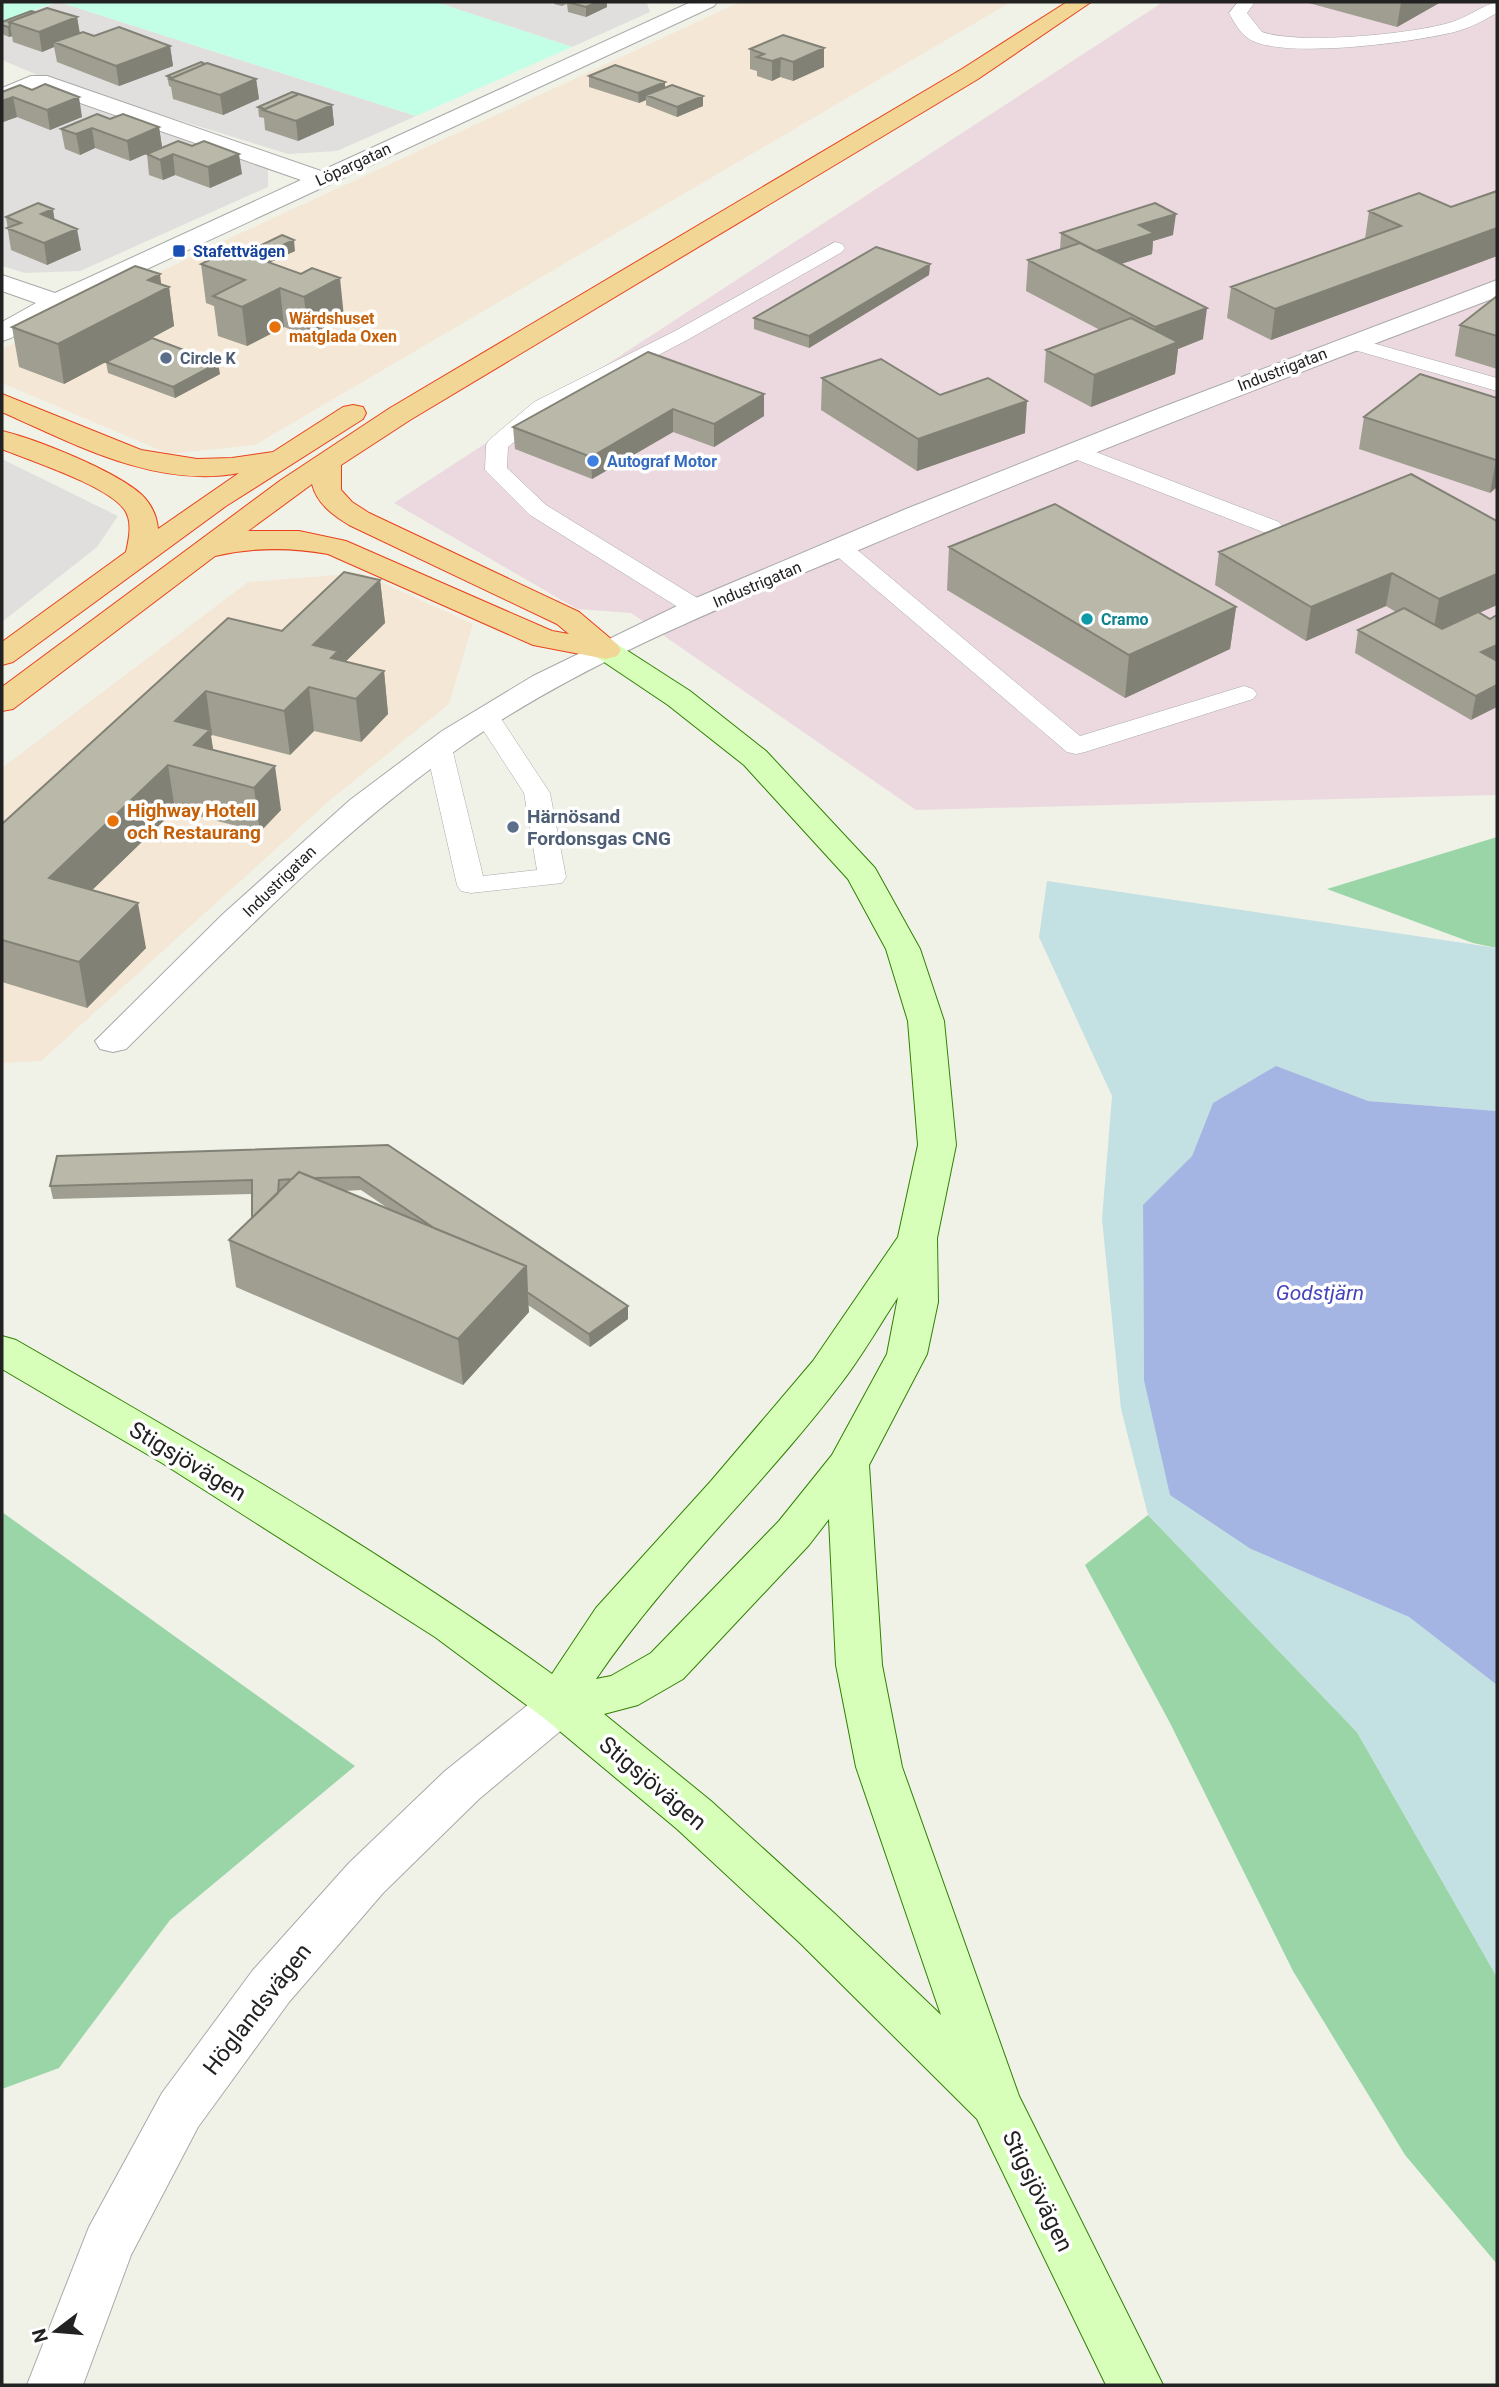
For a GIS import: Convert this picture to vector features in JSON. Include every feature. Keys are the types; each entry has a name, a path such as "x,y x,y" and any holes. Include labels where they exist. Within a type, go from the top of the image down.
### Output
{"highway":[{"path":"700,207 985,40 1044,2"},
{"path":"2,702 328,461 470,370 970,74 1081,2"},
{"path":"2,656 216,500 376,398"},
{"path":"2,402 135,459 174,467 247,465 289,454"},
{"path":"2,439 111,486 134,503 144,520 145,538 140,554"},
{"path":"328,461 323,480 328,495 339,507 568,618 606,650"},
{"path":"205,551 238,541 261,538 299,540 336,547 544,639 606,650"}],"main road":[{"path":"560,1705 622,1692 667,1665 794,1533 848,1465 907,1354 918,1302 918,1238 937,1144 926,1021 897,937 863,875 755,758 679,698 606,650"},
{"path":"560,1705 577,1670 611,1620 726,1492 828,1371 918,1238"},
{"name":"Stigsjövägen","path":"2,1350 177,1452 451,1625 560,1705 694,1815 817,1928 995,2102 1135,2385"},
{"path":"848,1465 859,1665 879,1767 995,2102"}],"street":[{"name":"Löpargatan","path":"2,333 56,302 692,4"},
{"path":"14,72 321,179"},
{"path":"2,96 39,81"},
{"path":"2,282 56,302"},
{"name":"Industrigatan","path":"113,1041 316,845 388,785 439,748 530,690 606,650 841,548 1075,451 1497,288"},
{"name":"Höglandsvägen","path":"55,2385 108,2245 174,2122 271,1986 366,1878 462,1785 560,1705"}],"lane":[{"path":"1247,2 1238,13 1243,24 1256,36 1279,42 1375,38 1453,27 1497,7"},
{"path":"698,609 538,510 496,470 497,445 542,407 682,335 835,248"},
{"path":"1352,343 1497,385"},
{"path":"1075,451 1271,527"},
{"path":"841,548 1076,746 1244,694"},
{"path":"439,748 458,818 471,885 551,877 537,793 487,716"}],"shaded area":[{"path":"59,2 416,116 337,151 288,154 52,81 2,60 2,22"},
{"path":"436,2 642,2 647,3 650,12 572,47"},
{"path":"740,2 1011,2 255,445 169,454 2,383 2,349 226,240"},
{"path":"1163,2 1497,2 1497,795 916,810 631,613 577,609 394,503"},
{"path":"62,98 268,169 268,187 80,271 25,273 2,266 2,101"},
{"path":"2,459 118,516 97,547 2,622"},
{"path":"361,573 473,624 449,704 328,802 41,1061 2,1063 2,768 248,582"},
{"path":"1047,881 1497,948 1497,1111 1368,1101 1276,1067 1213,1103 1192,1156 1143,1206 1144,1380 1251,1549 1409,1617 1497,1685 1497,1977 1357,1732 1148,1515 1121,1409 1102,1219 1112,1096 1039,937"}],"green space":[{"path":"2,2 57,2 2,22"},
{"path":"59,2 436,2 572,47 416,116"},
{"path":"1497,837 1497,948 1473,943 1327,889"},
{"path":"2,1512 355,1766 170,1920 59,2068 2,2089"},
{"path":"1148,1515 1357,1732 1497,1977 1497,2264 1405,2155 1293,1971 1170,1723 1085,1565"}],"water":[{"name":"Godstjärn","path":"1276,1066 1368,1101 1497,1111 1497,1685 1409,1617 1251,1549 1170,1495 1144,1380 1143,1205 1192,1156 1213,1103"}],"building":[{"path":"567,2 598,2 586,7"},
{"path":"47,8 77,17 39,32 9,22"},
{"path":"31,11 35,12 9,22 8,27 2,25 2,22"},
{"path":"119,27 170,46 116,66 54,42 83,32 94,36"},
{"path":"783,35 824,48 793,62 781,58 772,61 757,57 764,54 750,49"},
{"path":"201,62 205,64 172,78 167,76"},
{"path":"207,63 256,79 220,95 170,79"},
{"path":"615,65 665,82 638,93 589,76"},
{"path":"45,84 79,97 47,110 13,97 2,101 2,92 20,85 32,90"},
{"path":"672,85 703,96 677,107 646,95"},
{"path":"292,92 299,94 265,109 258,107"},
{"path":"299,94 332,105 296,121 263,110"},
{"path":"97,114 110,119 123,114 159,127 127,141 92,128 76,134 61,129"},
{"path":"178,141 192,146 204,141 239,154 208,167 173,154 160,160 147,154"},
{"path":"1497,191 1497,228 1275,309 1231,287 1401,226 1369,211 1419,193 1451,207"},
{"path":"38,203 53,209 41,214 77,229 44,243 7,228 21,223 6,217"},
{"path":"1155,203 1176,214 1139,225 1154,233 1096,251 1061,233"},
{"path":"282,235 294,240 261,255 249,251"},
{"path":"1080,243 1207,308 1155,327 1028,260"},
{"path":"876,247 930,264 809,336 754,318"},
{"path":"232,249 301,274 312,268 340,278 304,297 280,288 242,307 213,296 245,280 201,264"},
{"path":"135,266 160,274 148,280 169,287 58,344 12,327"},
{"path":"1497,296 1497,336 1460,325"},
{"path":"1131,318 1178,342 1094,375 1046,350"},
{"path":"152,338 218,363 173,387 106,362"},
{"path":"648,352 764,394 714,424 673,409 591,457 513,427"},
{"path":"881,359 940,395 988,378 1027,401 918,439 822,378"},
{"path":"1420,374 1497,398 1496,460 1364,417"},
{"path":"1411,474 1497,521 1497,574 1439,599 1392,573 1311,607 1219,552"},
{"path":"1055,504 1236,607 1129,655 949,547"},
{"path":"344,572 380,580 313,645 338,651 331,658 384,671 356,699 309,687 284,711 206,691 175,721 210,730 194,745 275,766 254,788 168,765 49,878 138,903 79,962 2,940 2,824 228,618 282,631"},
{"path":"1404,608 1442,629 1478,612 1490,619 1497,615 1497,645 1481,652 1497,661 1497,685 1476,696 1358,630"},
{"path":"388,1145 628,1306 589,1334 527,1292 526,1266 434,1228 359,1177 314,1178 299,1172 292,1179 279,1180 278,1193 252,1218 252,1180 50,1186 57,1156"},
{"path":"299,1172 526,1266 458,1339 229,1240"}],"place":[{"name":"Stafettvägen","path":"179,251"},
{"name":"Wärdshuset matglada Oxen","path":"275,327"},
{"name":"Circle K","path":"166,358"},
{"name":"Autograf Motor","path":"593,461"},
{"name":"Cramo","path":"1087,619"},
{"name":"Highway Hotell och Restaurang","path":"113,821"},
{"name":"Härnösand Fordonsgas CNG","path":"513,827"}]}
